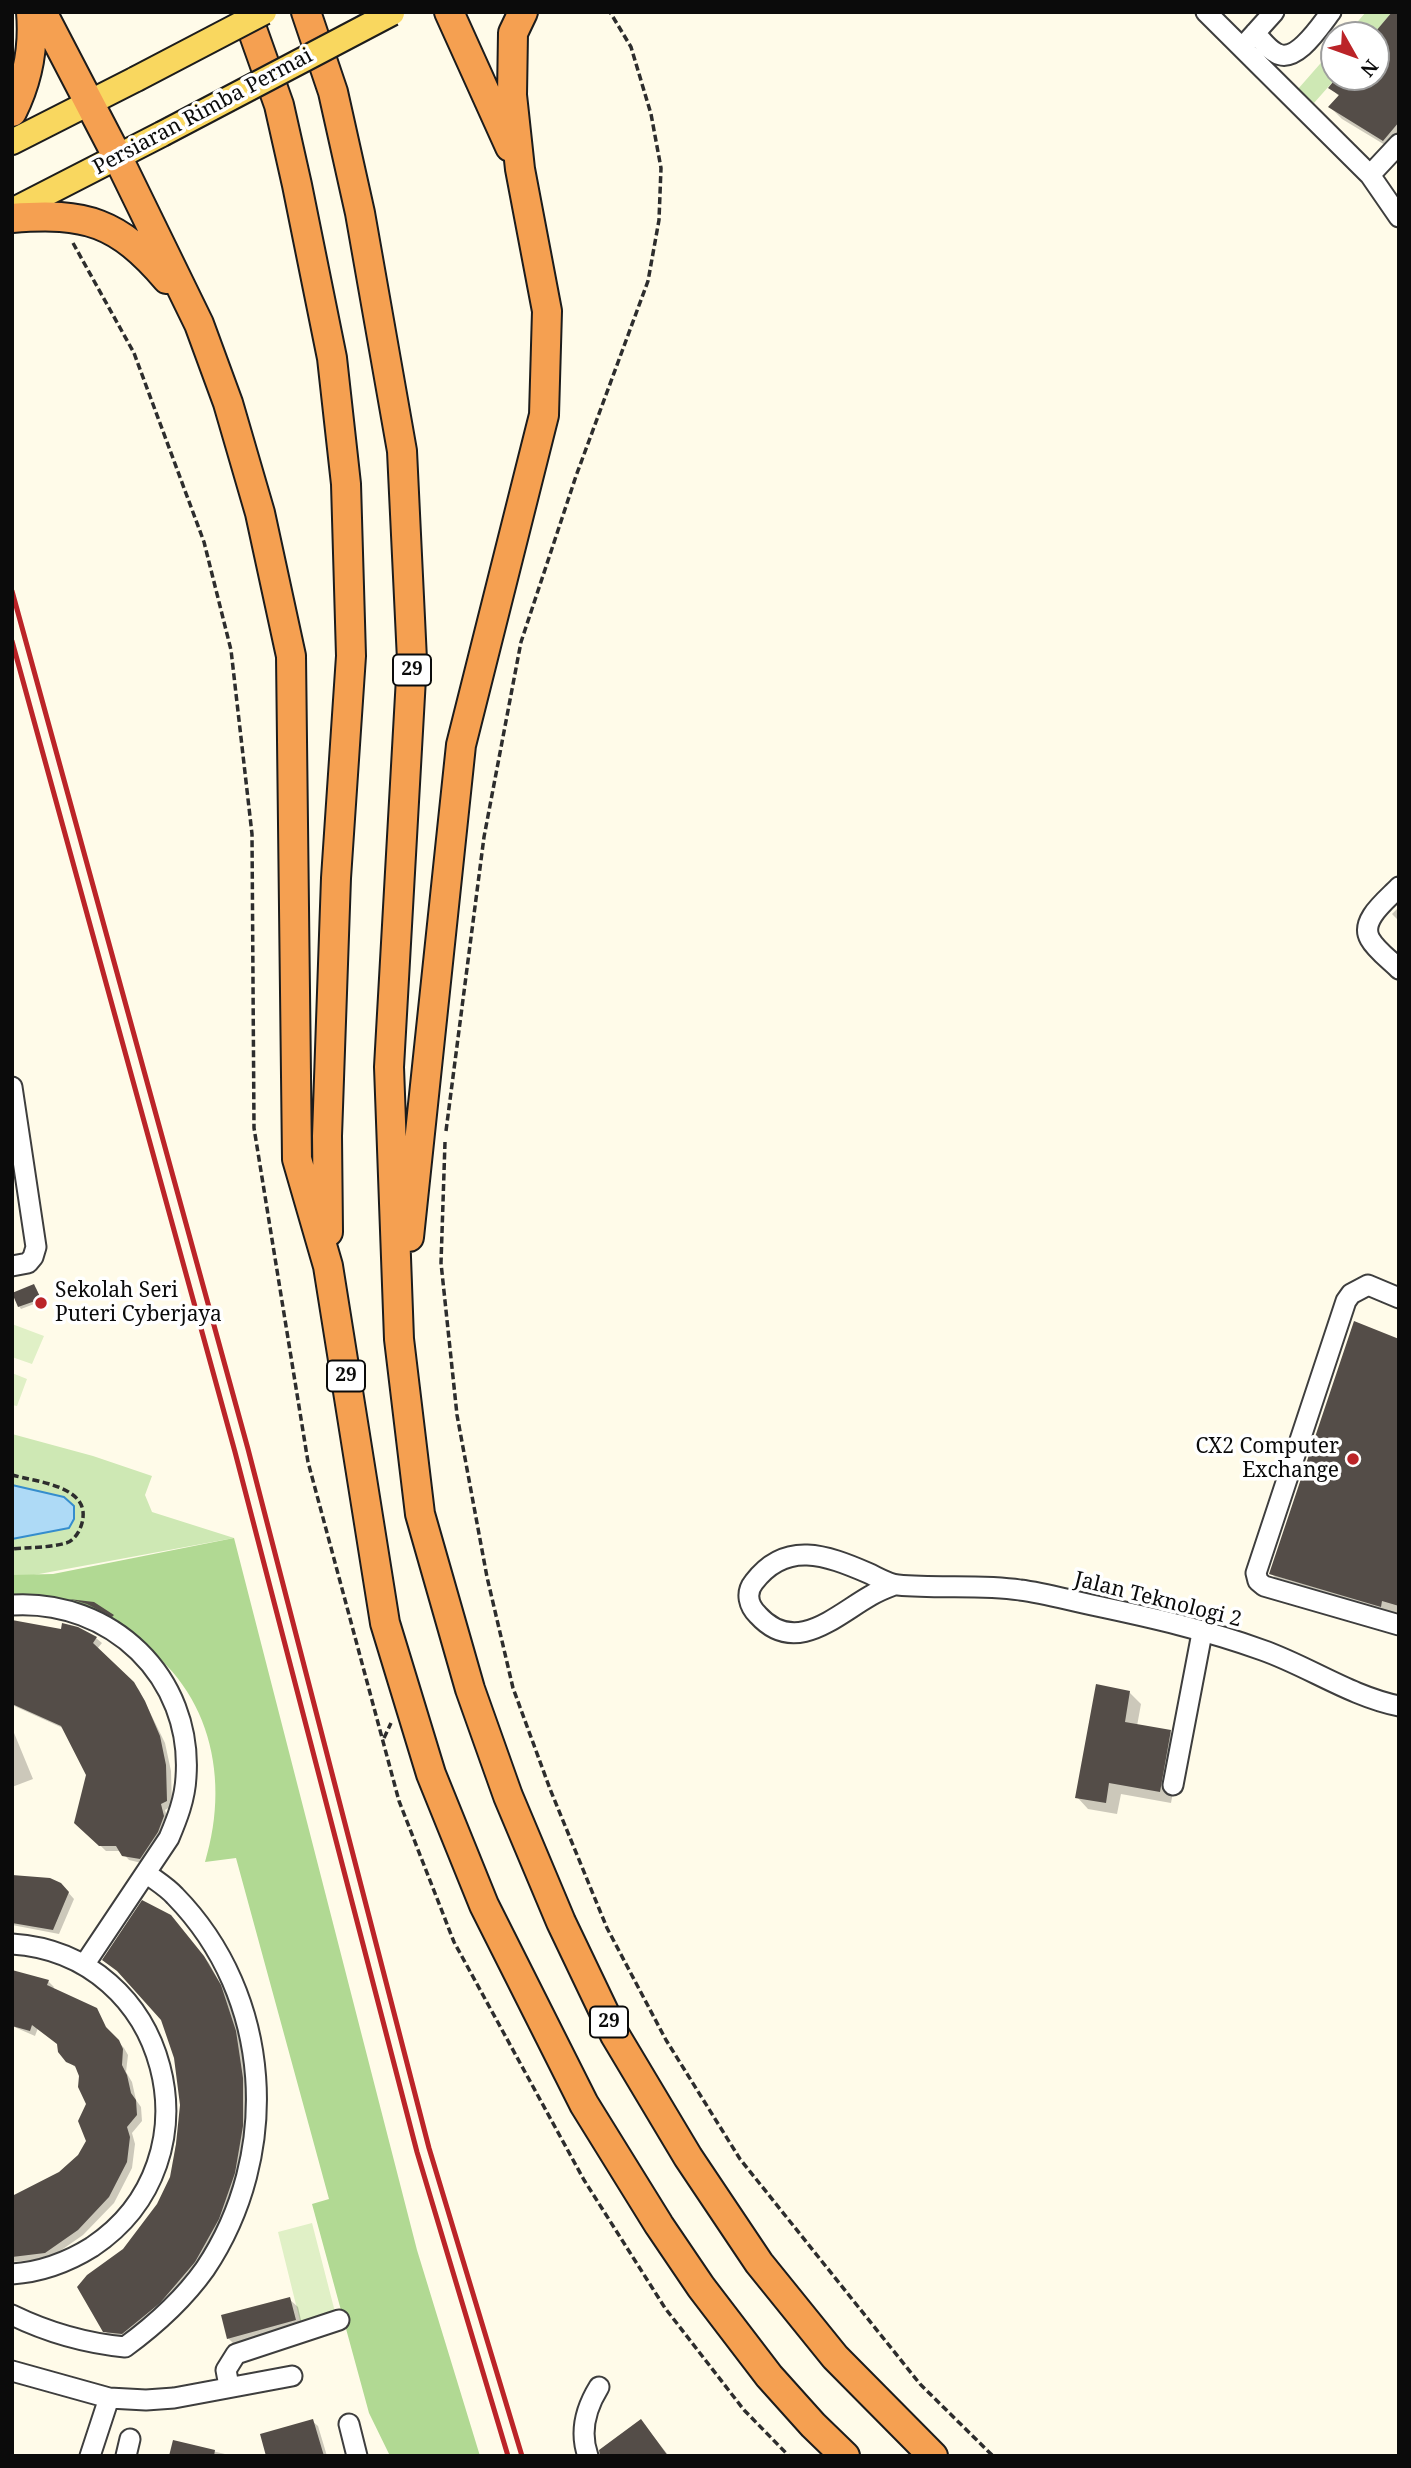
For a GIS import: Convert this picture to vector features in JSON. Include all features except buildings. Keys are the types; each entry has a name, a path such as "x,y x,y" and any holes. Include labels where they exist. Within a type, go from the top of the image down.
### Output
{"highway":[{"path":"12,112 30,63 33,38 31,12"},
{"path":"42,12 118,158 199,324 228,403 260,513 291,656 297,1158 328,1266"},
{"name":"29","path":"246,12 279,105 297,185 332,358 346,484 351,656 335,919 327,1136 328,1266 385,1623 431,1774 484,1905 584,2104 701,2287 769,2376 845,2456"},
{"name":"29","path":"306,12 332,92 360,213 402,451 412,660 389,1067 399,1339 420,1514 448,1620 508,1797 561,1922 615,2035 649,2094 759,2263 799,2316 835,2357 933,2456"},
{"path":"449,12 520,169"},
{"path":"399,1339 461,746 544,415 547,311 520,169 513,95 513,33 523,12"},
{"path":"12,218 64,216 93,222 112,230 131,242 149,259 199,324"}],"main road":[{"path":"12,142 264,12"},
{"name":"Persiaran Rimba Permai","path":"12,211 392,13"}],"street":[{"path":"1206,12 1370,176 1399,217"},
{"path":"1263,20 1276,54 1287,56 1297,52 1331,12"},
{"path":"1241,48 1263,20"},
{"path":"1370,176 1399,144"},
{"path":"1399,887 1371,918 1368,929 1370,939 1399,969"},
{"path":"12,1087 36,1247 28,1263 12,1266"},
{"path":"1399,1298 1368,1285 1351,1294 1346,1301 1256,1573 1258,1581 1264,1586 1399,1625"},
{"name":"Jalan Teknologi 2","path":"894,1585 873,1594 832,1621 798,1633 781,1631 770,1626 749,1602 750,1587 761,1573 778,1560 798,1554 815,1555 894,1585 1018,1590 1144,1616 1263,1650 1374,1701 1399,1706"},
{"path":"12,1605 45,1605 65,1609 103,1624 120,1635 150,1663 172,1698 184,1737 186,1779 177,1819 169,1839 84,1965"},
{"path":"1173,1785 1202,1633"},
{"path":"12,2315 74,2340 125,2347 168,2312 204,2270 231,2222 241,2197 254,2144 258,2089 251,2035 244,2009 222,1959 208,1936 173,1893 146,1873"},
{"path":"12,1944 44,1949 84,1965 119,1992 133,2008 154,2045 161,2066 166,2109 160,2152 144,2192 117,2227 101,2241 63,2263 43,2270 12,2274"},
{"path":"229,2386 226,2370 236,2354 339,2320"},
{"path":"12,2371 108,2398 146,2400 174,2398 292,2376"},
{"path":"589,2456 585,2447 584,2426 588,2406 599,2386"},
{"path":"90,2456 108,2398"},
{"path":"349,2424 357,2456"}],"path":[{"path":"610,12 631,47 651,114 661,168 659,220 648,281 576,476 521,642 484,837 444,1141 441,1263 457,1415 487,1577 513,1688 550,1789 607,1927 666,2040 740,2159 842,2290 920,2384 993,2456"},
{"path":"12,1475 65,1489 79,1499 84,1509 83,1523 78,1534 69,1543 12,1549"}],"green space":[{"path":"1366,12 1392,12 1385,21 1358,21"},
{"path":"1320,64 1320,91 1325,91 1314,103 1298,89"},
{"path":"12,1324 44,1336 32,1364 12,1357"},
{"path":"12,1373 27,1379 17,1406 12,1405"},
{"path":"12,1434 93,1456 152,1476 145,1495 152,1512 234,1538 12,1579"},
{"path":"234,1538 417,2250 480,2456 390,2456 369,2413 312,2204 329,2199 236,1858 205,1862 213,1828 216,1794 213,1760 205,1728 191,1699 172,1672 147,1648 117,1629 12,1608 12,1575 53,1574"},
{"path":"312,2223 335,2312 300,2321 278,2232"}],"water":[{"path":"12,1485 64,1497 74,1506 74,1519 69,1528 12,1539"}],"railway":[{"path":"12,591 248,1449 429,2148 522,2456"},
{"path":"12,641 235,1452 417,2152 508,2456"}],"place":[{"name":"Sekolah Seri Puteri Cyberjaya","path":"41,1303"},
{"name":"CX2 Computer Exchange","path":"1353,1459"}]}
